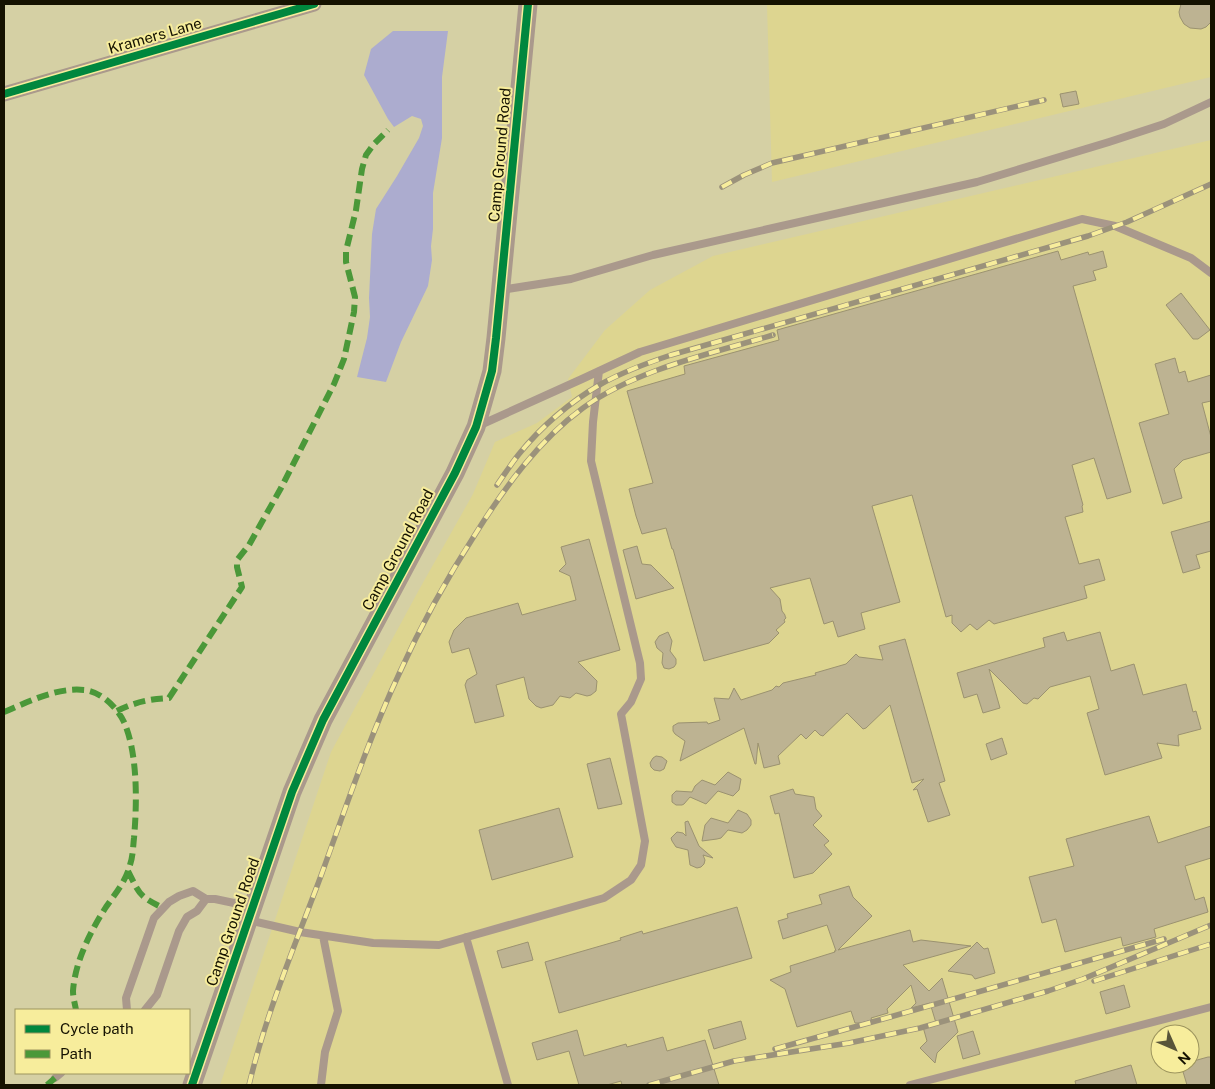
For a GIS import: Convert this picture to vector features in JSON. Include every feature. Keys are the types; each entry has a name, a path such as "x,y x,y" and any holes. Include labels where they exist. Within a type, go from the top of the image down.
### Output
{"street":[{"name":"Kramers Lane","path":"4,94 314,4"},
{"name":"Camp Ground Road","path":"192,1085 292,792 319,728 455,474 476,427 492,371 528,4"}],"lane":[{"path":"501,290 571,278 653,255 977,182 1164,124 1211,102"},
{"path":"476,427 640,352 1082,219 1115,226 1191,258 1211,272"},
{"path":"127,1009 126,998 154,918 169,902 193,891 206,899 215,899 300,932 373,944 440,945 604,898 631,880 641,865 646,840 621,714 631,702 641,679 640,663 591,460 599,371"},
{"path":"146,1009 157,995 179,932 187,918 197,911 206,899"},
{"path":"321,1085 325,1052 338,1010 323,936"},
{"path":"466,937 508,1085"},
{"path":"910,1085 1211,1007"}],"shaded area":[{"path":"767,4 1211,4 1211,77 772,182"},
{"path":"1211,140 1211,1085 220,1085 331,752 473,494 495,442 537,423 572,397 568,379 605,330 650,290 713,256"}],"water":[{"path":"393,31 448,31 442,77 442,138 433,193 432,260 428,286 401,342 386,382 357,377 367,338 370,317 372,234 376,209 419,138 423,126 421,119 412,116 394,127 364,75 371,49"}],"building":[{"path":"1181,4 1211,4 1211,22 1201,29 1190,28 1184,24 1180,17"},
{"path":"1076,91 1079,104 1063,107 1060,94"},
{"path":"1058,251 1061,260 1088,252 1089,255 1103,251 1107,267 1093,271 1096,280 1073,286 1131,492 1107,499 1094,458 1072,465 1083,505 1083,512 1065,517 1079,564 1099,559 1105,580 1084,586 1087,598 994,624 989,620 977,630 970,624 961,632 952,623 952,615 946,617 912,495 872,506 900,602 861,613 865,629 838,637 833,621 824,624 810,578 770,588 780,599 782,611 786,618 785,622 776,630 779,633 769,643 704,661 666,528 642,534 636,516 629,489 653,483 627,391 685,374 684,366 779,340 777,330"},
{"path":"1181,293 1210,330 1198,339 1193,339 1166,305"},
{"path":"1175,358 1179,373 1185,371 1188,382 1211,375 1211,401 1202,403 1211,437 1211,452 1183,460 1174,469 1182,498 1163,504 1139,423 1169,414 1155,364"},
{"path":"1211,521 1211,551 1196,555 1200,568 1183,573 1171,532"},
{"path":"589,539 620,650 578,662 597,681 596,691 587,696 576,693 570,698 560,696 553,705 541,708 529,699 524,677 496,685 504,716 475,723 465,685 467,680 477,674 469,648 452,653 449,642 454,630 466,618 518,603 522,615 576,600 570,576 559,571 566,564 561,547"},
{"path":"637,546 642,564 651,565 674,588 636,599 623,550"},
{"path":"668,632 672,641 670,651 676,659 674,667 669,669 664,668 662,663 663,653 657,648 655,642 659,636"},
{"path":"1064,632 1067,641 1100,632 1111,671 1134,664 1143,695 1186,684 1193,712 1196,711 1201,729 1178,735 1179,746 1157,743 1162,758 1105,775 1087,713 1099,709 1090,676 1050,687 1038,699 1034,698 1027,704 1023,703 989,669 1000,708 983,713 977,694 964,698 957,673 1045,647 1043,638"},
{"path":"905,639 945,781 939,783 950,815 928,822 917,789 913,790 924,779 912,783 890,705 863,729 847,713 823,736 815,730 806,739 801,734 778,756 780,764 764,768 758,743 755,764 744,728 680,761 685,741 675,734 673,726 678,723 707,722 708,724 720,720 714,698 729,699 734,688 741,700 772,690 783,683 816,675 815,673 846,664 856,654 859,657 883,660 879,646"},
{"path":"1002,738 1007,754 991,760 986,744"},
{"path":"656,756 662,757 667,761 664,769 660,771 654,770 651,767 650,763"},
{"path":"610,758 622,804 598,809 587,764"},
{"path":"728,772 741,779 739,790 733,796 718,791 706,804 690,797 682,805 676,805 672,802 672,795 676,791 692,792 695,786 702,780 715,785"},
{"path":"793,789 795,794 814,797 816,809 822,816 813,825 829,841 824,845 832,854 813,873 794,878 779,813 775,814 770,796"},
{"path":"559,808 573,857 492,880 479,830"},
{"path":"738,810 747,814 751,820 751,825 747,830 742,833 728,830 721,838 702,841 705,825 711,818 728,823"},
{"path":"1149,816 1158,843 1211,826 1211,858 1185,866 1195,900 1204,897 1208,912 1154,929 1156,937 1123,946 1121,937 1065,952 1056,919 1042,923 1029,877 1074,866 1066,839"},
{"path":"688,821 699,846 713,858 703,855 704,864 697,868 690,865 688,850 676,847 671,838 677,832 683,833 686,836 685,822"},
{"path":"849,886 853,897 872,916 838,950 910,930 913,942 921,940 971,946 903,965 929,991 942,978 958,1032 937,1053 935,1063 920,1048 927,1041 923,1027 936,1023 930,1003 911,1008 916,1003 911,985 887,1009 888,1013 871,1018 872,1020 855,1023 851,1011 797,1027 785,989 770,980 791,972 790,966 836,951 827,925 783,939 778,921 788,918 787,914 822,904 819,895"},
{"path":"737,907 752,958 559,1013 545,962 621,940 620,938 642,931 643,934"},
{"path":"528,942 533,960 502,968 497,951"},
{"path":"977,942 984,949 988,948 995,973 975,979 972,975 948,971"},
{"path":"1124,985 1130,1007 1106,1014 1100,992"},
{"path":"741,1021 746,1039 714,1049 708,1030"},
{"path":"577,1030 584,1056 626,1044 627,1047 663,1037 667,1051 705,1040 719,1085 622,1085 621,1081 607,1085 579,1085 569,1051 537,1060 532,1043"},
{"path":"973,1031 980,1054 963,1059 957,1036"},
{"path":"1211,1057 1211,1085 1187,1085 1184,1074 1200,1074 1200,1059"},
{"path":"1131,1065 1137,1085 1076,1085 1075,1081"}],"railway":[{"path":"722,187 772,163 1044,100"},
{"path":"497,485 516,458 546,425 589,391 626,372 671,355 1088,236 1127,222 1211,184"},
{"path":"249,1085 264,1031 282,978 358,773 388,698 435,602 487,516 537,449 567,421 604,394 675,364 773,335"},
{"path":"649,1085 734,1061 849,1043 920,1028 1083,979 1211,925"},
{"path":"775,1049 1164,939"},
{"path":"1094,981 1211,944"}],"marked path":[{"path":"117,711 130,705 169,698 242,587 237,560 249,545 281,488 334,384 344,359 354,312 355,297 346,262 346,251 366,155 388,130"},
{"path":"4,712 53,693 74,690 90,691 107,701 121,716 129,735 134,764 136,795 132,858 126,876 94,927 80,958 73,991 76,1009"},
{"path":"128,871 141,894 149,901 163,908"},
{"path":"47,1085 55,1078"}],"cycle path":[{"path":"4,94 314,4"},
{"path":"192,1085 292,792 323,720 455,473 476,427 492,371 528,4"}]}
